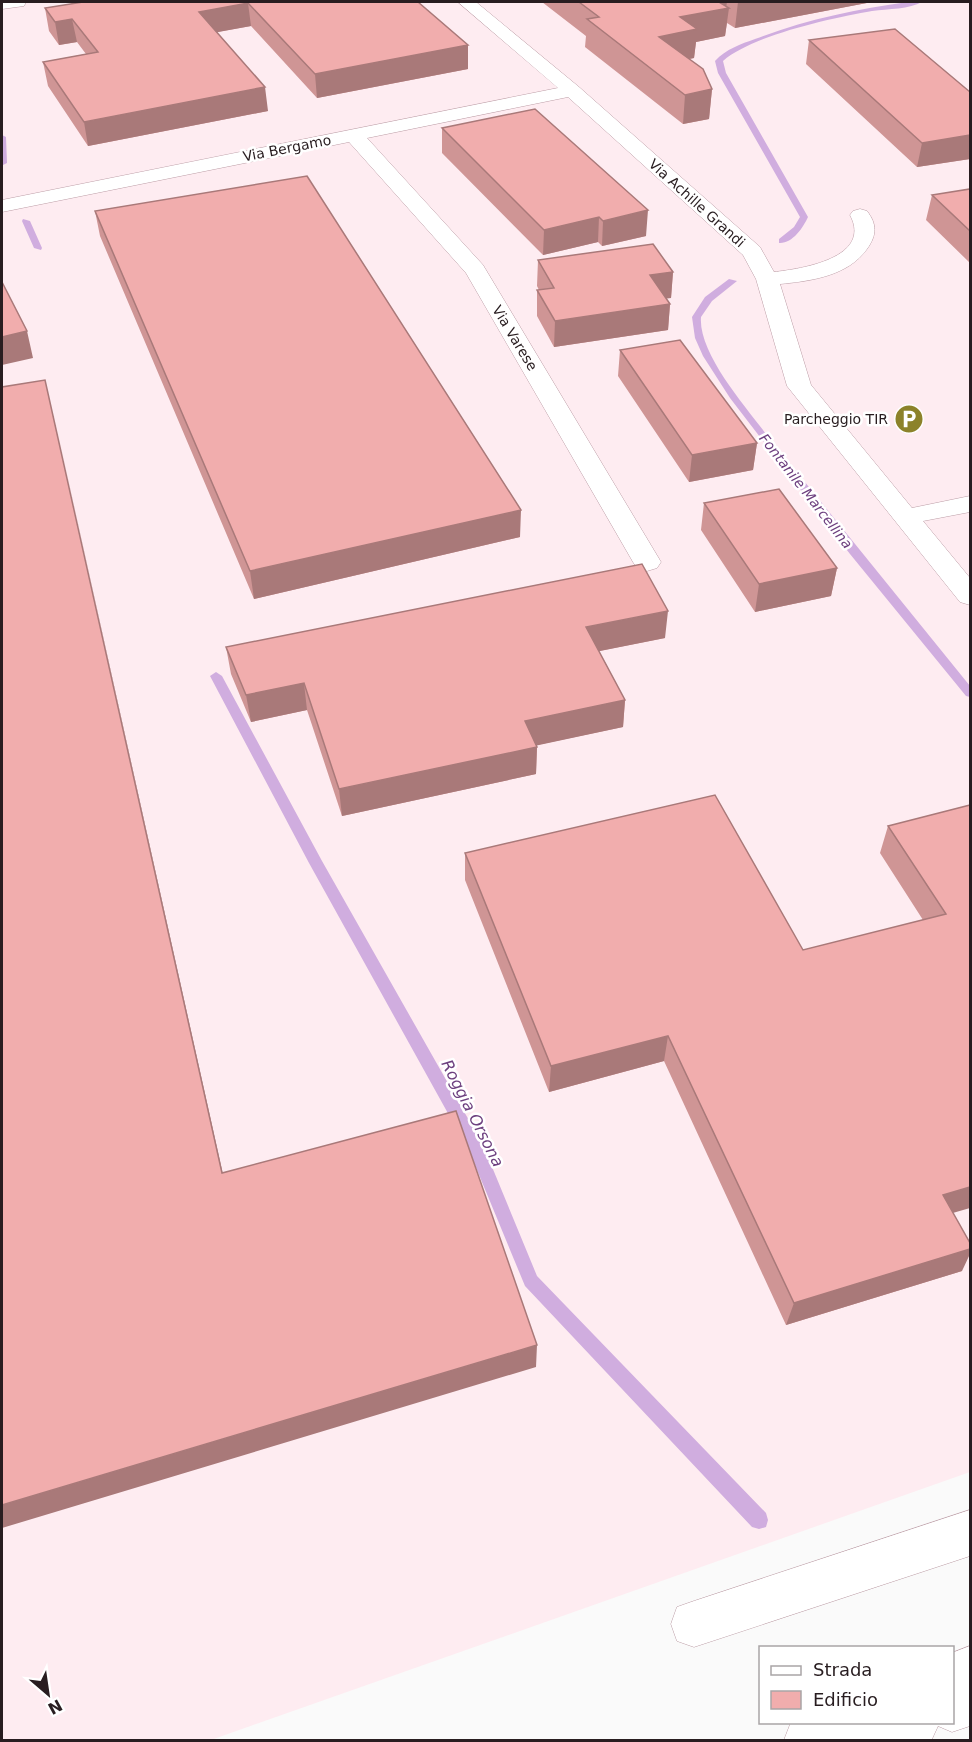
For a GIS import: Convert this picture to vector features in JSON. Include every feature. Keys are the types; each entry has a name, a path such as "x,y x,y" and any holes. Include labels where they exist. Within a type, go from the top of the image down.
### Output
{"main road":[{"path":"2,4 18,2"},
{"name":"Via Achille Grandi","path":"466,2 572,91 752,252 767,279 799,386 970,596"},
{"name":"Via Bergamo","path":"2,206 572,91"},
{"name":"Via Varese","path":"353,135 475,270 647,562"},
{"path":"767,279 809,274 844,260 863,239 864,224 860,215"},
{"path":"905,517 970,504"},
{"path":"694,1624 970,1533"},
{"path":"954,1677 970,1670"},
{"path":"954,1707 970,1702"},
{"path":"808,1740 845,1724"},
{"path":"866,1740 910,1724"}],"shaded area":[{"path":"2,2 970,2 970,1472 211,1740 2,1740"}],"building":[{"path":"83,2 418,2 468,45 315,74 248,3 199,12 265,87 84,122 43,62 98,52 72,19 55,22 45,8"},
{"path":"579,2 719,2 729,8 680,17 697,29 659,37 703,69 712,89 685,95 587,19 599,17"},
{"path":"895,29 970,92 970,135 922,143 809,40"},
{"path":"535,109 648,210 603,221 599,217 544,230 442,128"},
{"path":"307,176 521,510 250,571 95,211"},
{"path":"970,189 970,231 932,195"},
{"path":"653,244 673,272 650,275 670,304 555,321 537,290 554,288 538,260"},
{"path":"2,282 27,331 2,337"},
{"path":"680,340 757,443 692,455 620,350"},
{"path":"45,380 222,1173 456,1111 537,1345 2,1505 2,387"},
{"path":"779,489 837,568 759,584 704,503"},
{"path":"642,564 668,611 586,627 625,700 525,721 537,747 339,789 304,683 246,695 226,647"},
{"path":"715,795 803,950 946,914 888,826 970,805 970,1187 943,1195 970,1243 970,1249 794,1303 668,1036 551,1066 465,853"}],"waterway":[{"name":"Fontanile Marcellina","path":"782,241 798,228 804,217 722,73 719,61 738,49 779,32 818,20 919,2"},
{"name":"Roggia Orsona","path":"2,137 3,163"},
{"name":"Roggia Orsona","path":"26,221 38,248"},
{"name":"Fontanile Marcellina","path":"732,281 708,299 699,310 696,324 707,356 763,436 854,552 970,693"},
{"name":"Roggia Orsona","path":"216,676 316,863 477,1150 531,1281 759,1520"}],"place":[{"name":"Parcheggio TIR","path":"909,419"}]}
